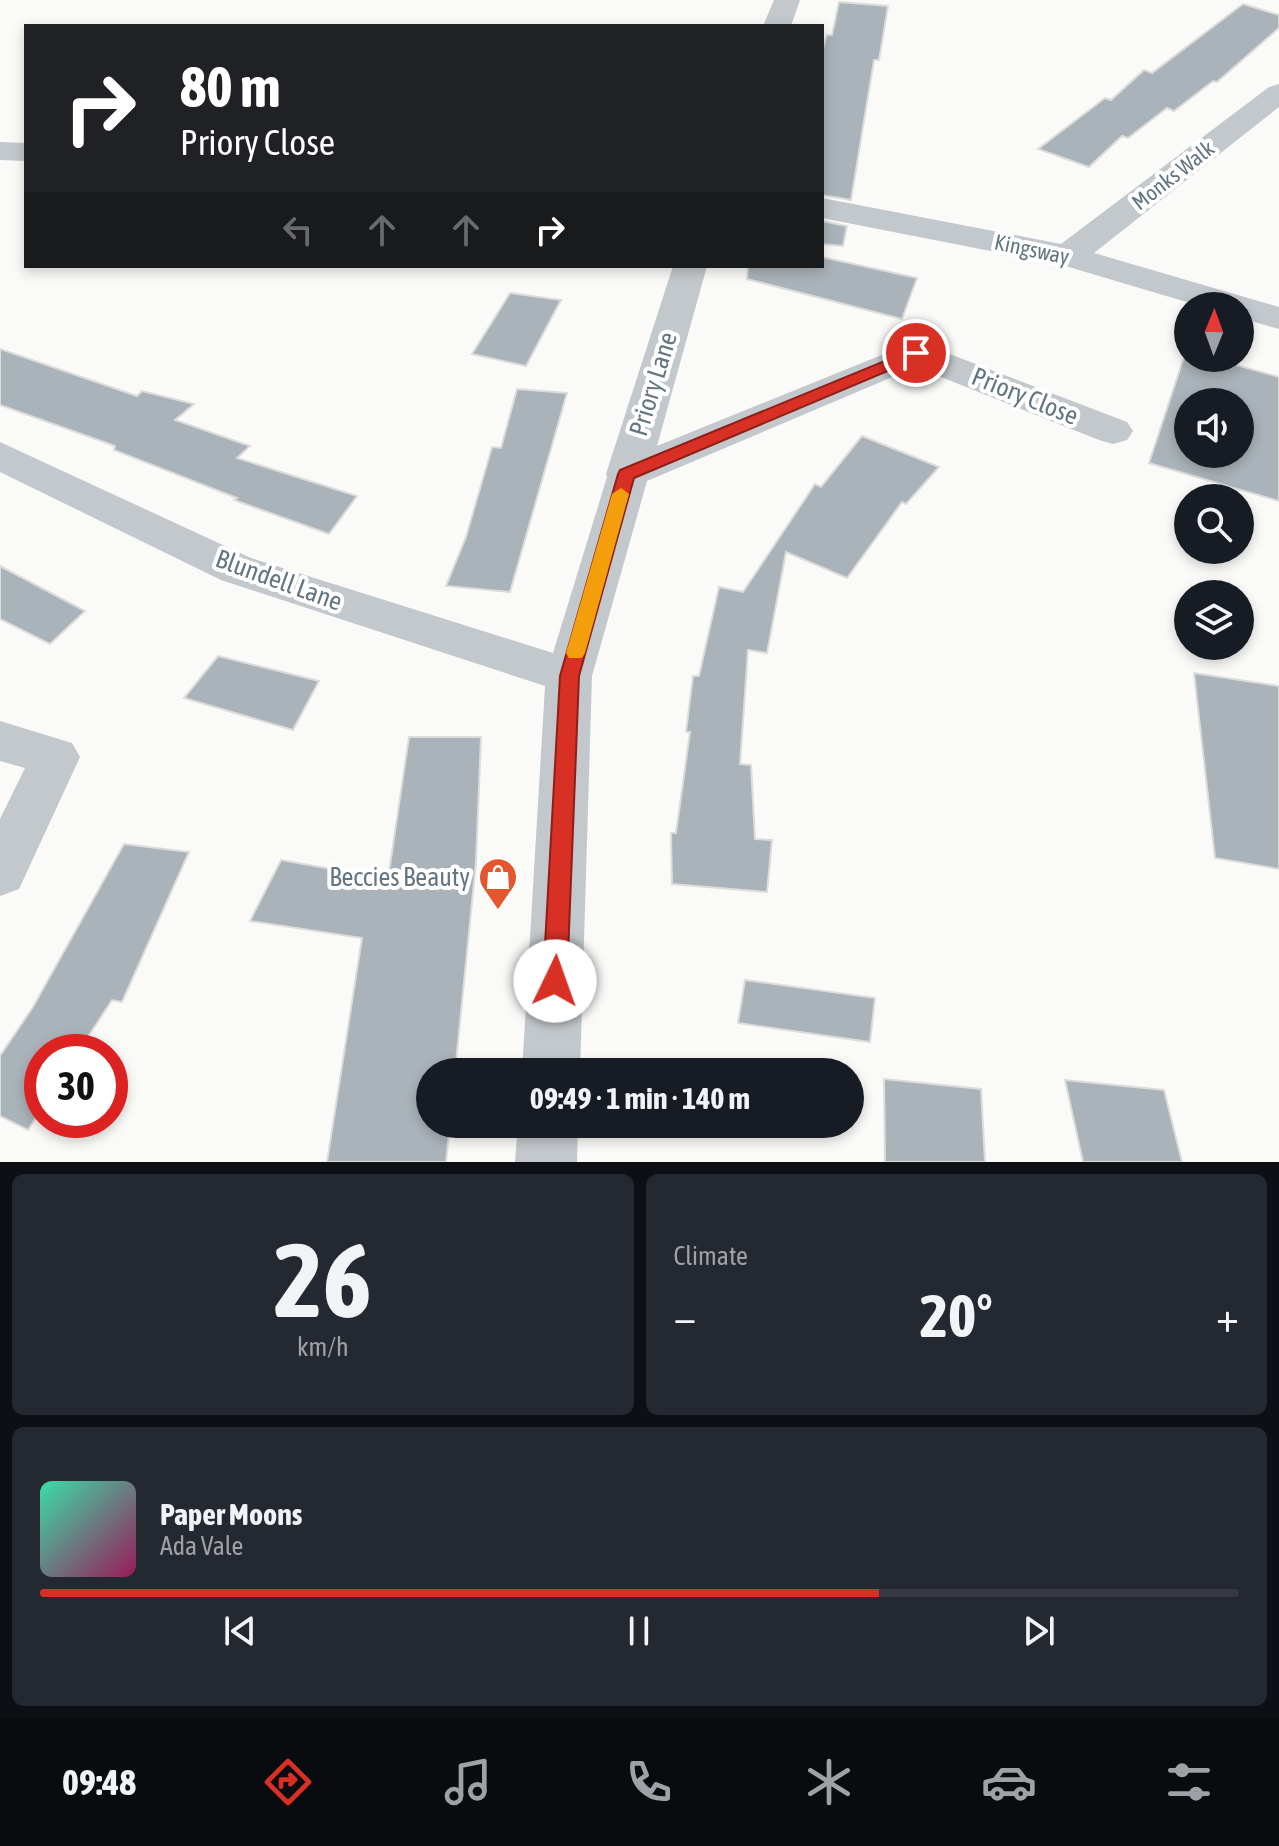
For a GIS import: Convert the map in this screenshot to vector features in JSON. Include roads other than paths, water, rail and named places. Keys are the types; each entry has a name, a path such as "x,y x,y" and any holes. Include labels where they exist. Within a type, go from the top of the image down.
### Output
{"street":[{"path":"778,24 787,0"},
{"name":"Monks Walk","path":"1068,256 1279,93"},
{"path":"0,151 24,152"},
{"name":"Kingsway","path":"824,208 1068,256 1191,292"},
{"name":"Priory Lane","path":"552,1058 569,676 626,474 689,268"},
{"name":"Kingsway","path":"1254,310 1279,318"},
{"name":"Priory Close","path":"626,474 916,353 1113,431"},
{"name":"Blundell Lane","path":"0,455 236,569 569,676"},
{"path":"0,741 55,757 0,873"},
{"path":"546,1162 547,1138"}],"place":[{"name":"Beccies Beauty","path":"498,911"}]}
